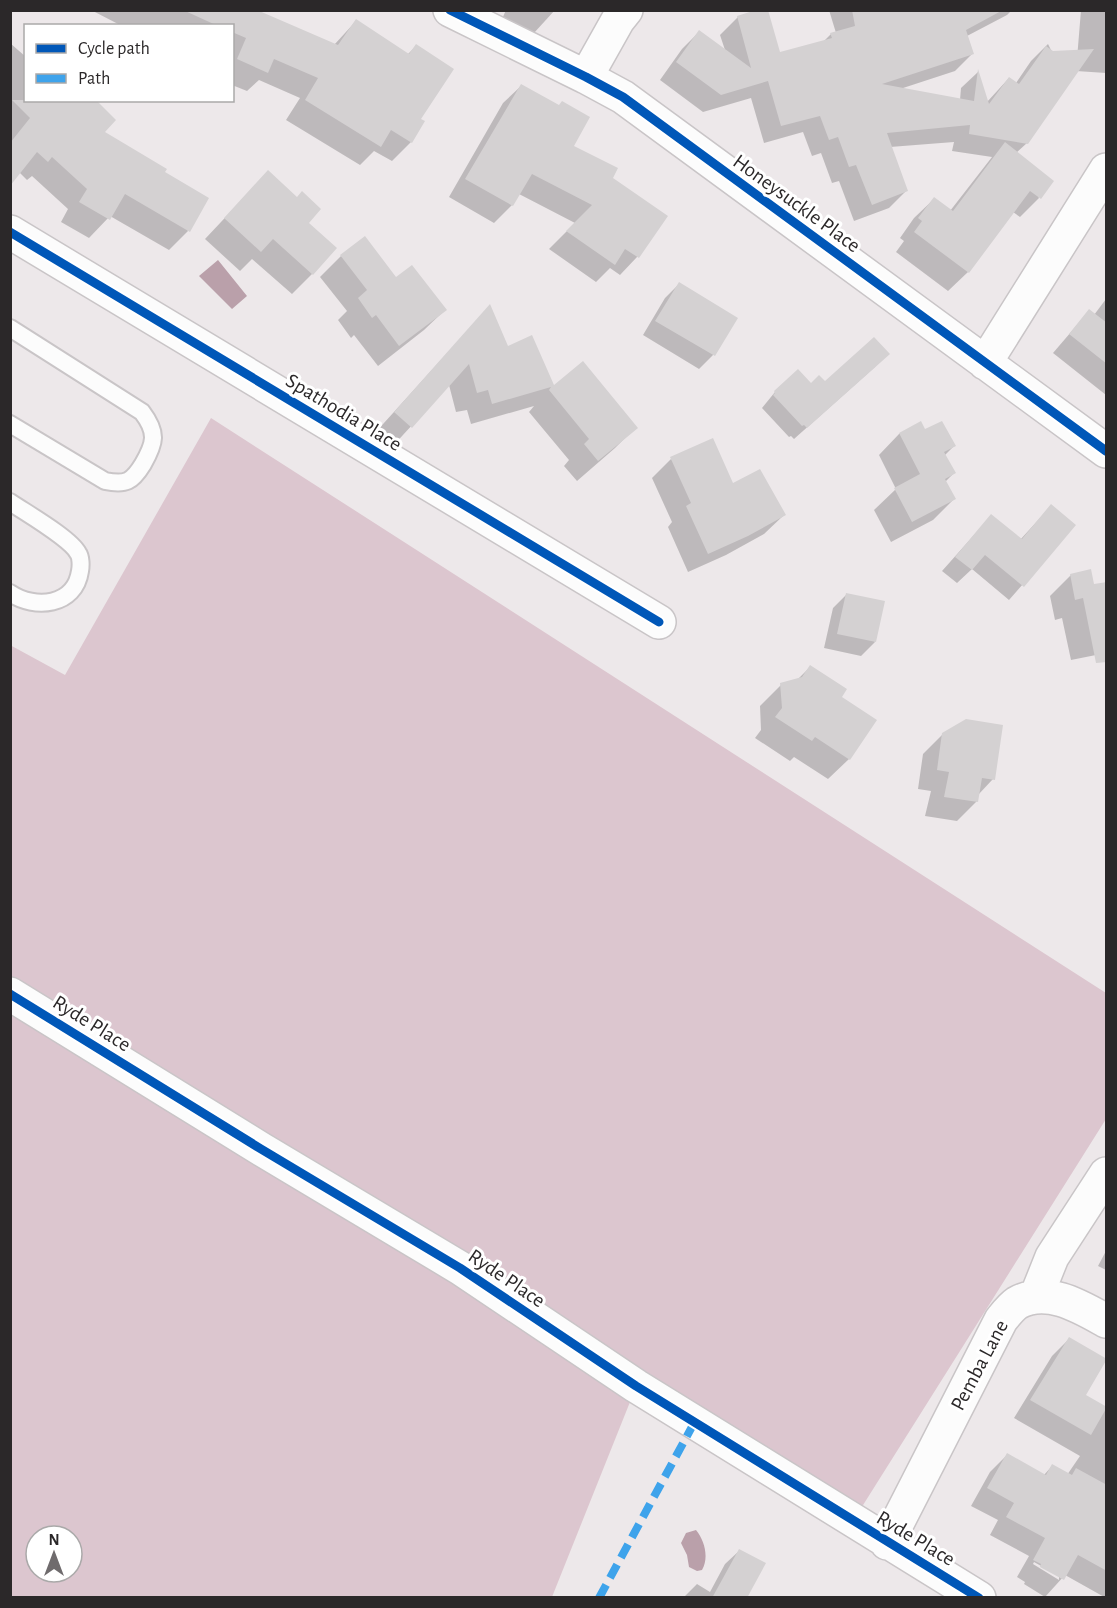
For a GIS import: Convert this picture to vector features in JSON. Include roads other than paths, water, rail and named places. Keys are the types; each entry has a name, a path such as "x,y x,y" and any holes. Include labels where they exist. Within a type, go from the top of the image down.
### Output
{"street":[{"name":"Honeysuckle Place","path":"450,10 586,76 623,97 1107,452"},
{"path":"586,76 626,10"},
{"path":"985,363 1107,170"},
{"name":"Spathodia Place","path":"10,232 659,622"},
{"name":"Ryde Place","path":"10,994 261,1149 460,1268 636,1386 979,1598"},
{"path":"1107,1174 1052,1257 1036,1297 1060,1298 1107,1322"},
{"name":"Pemba Lane","path":"887,1543 1000,1320 1017,1303 1036,1297"}],"lane":[{"path":"10,328 142,412 152,430 153,446 135,477 125,482 105,481 10,424"},
{"path":"10,502 67,541 78,553 81,566 79,578 70,594 55,602 38,603 21,600 10,593"}]}
